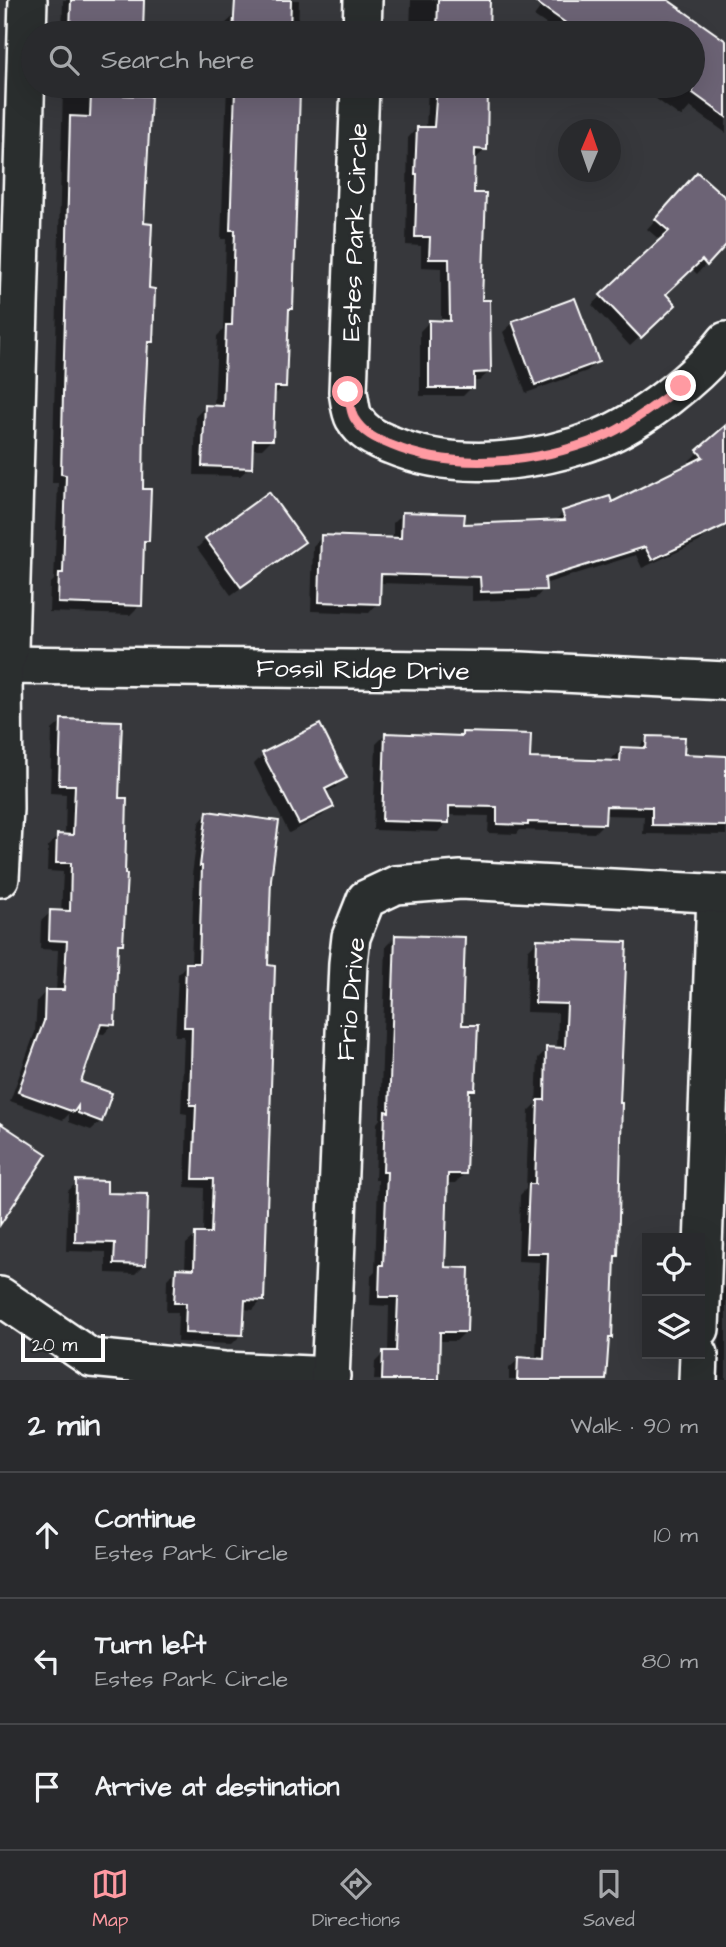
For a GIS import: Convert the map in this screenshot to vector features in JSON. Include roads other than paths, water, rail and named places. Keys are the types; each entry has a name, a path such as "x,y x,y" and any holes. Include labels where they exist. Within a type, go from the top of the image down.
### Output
{"street":[{"path":"27,21 28,0"},
{"path":"362,21 363,0"},
{"path":"0,878 4,809 1,665 9,649 25,98"},
{"name":"Estes Park Circle","path":"360,98 348,392 352,416 369,436 407,452 447,460 520,458 567,449 602,437 642,414 681,386 714,356 726,341"},
{"name":"Fossil Ridge Drive","path":"1,665 507,671 726,681"},
{"name":"Frio Drive","path":"330,1378 348,963 351,937 366,899 396,885 461,880 721,894"},
{"path":"702,1296 721,894"},
{"path":"0,1296 91,1358 330,1378"},
{"path":"698,1380 699,1359"}]}
